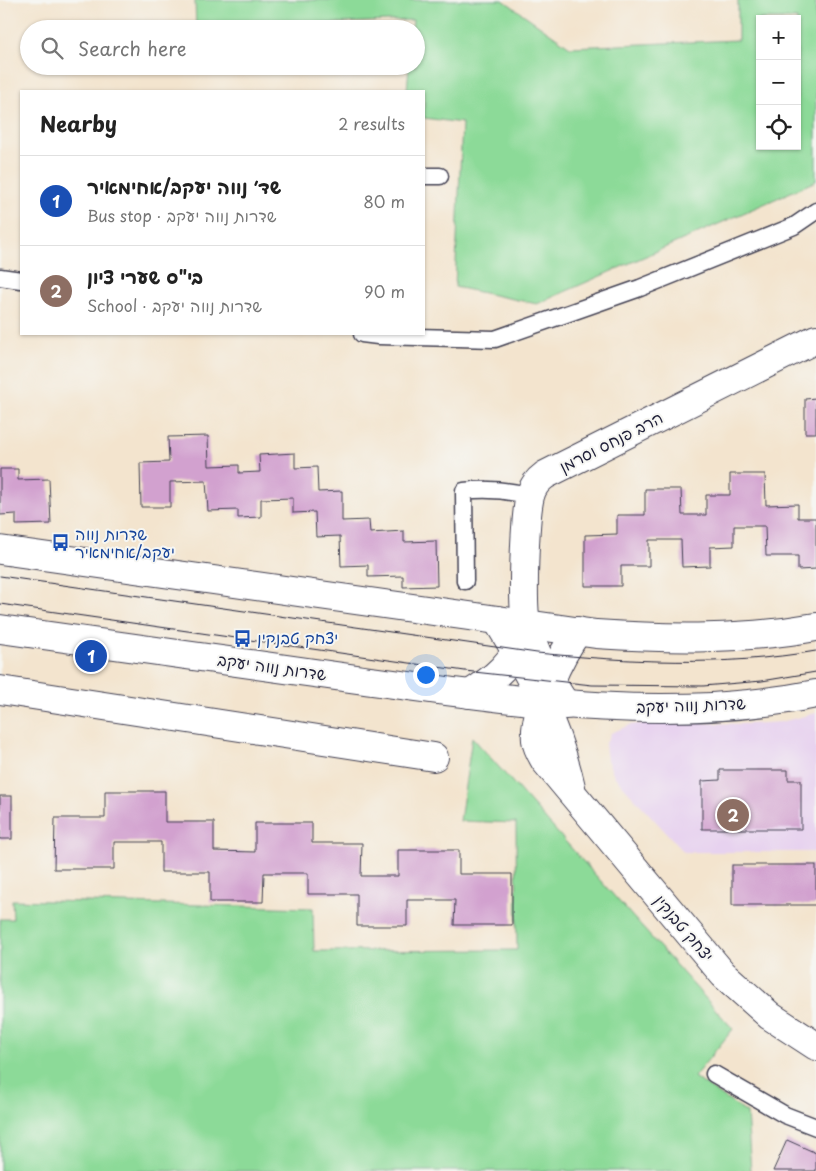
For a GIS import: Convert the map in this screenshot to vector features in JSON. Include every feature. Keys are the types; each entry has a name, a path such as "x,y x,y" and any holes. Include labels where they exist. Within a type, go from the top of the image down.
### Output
{"street":[{"name":"הרב פנחס וסרמן","path":"553,697 526,624 527,518 530,496 535,483 545,475 816,339"},
{"path":"0,550 578,631 632,636 712,638 816,627"},
{"name":"יצחק טבנקין","path":"497,620 516,649 553,697 572,791 723,974 770,1016 816,1046"},
{"name":"הרב פנחס וסרמן","path":"470,694 496,675 509,661 526,624"},
{"name":"שדרות נווה יעקב","path":"0,630 470,694 704,706 781,700 816,694"},
{"path":"553,697 562,655 578,631"},
{"path":"0,690 434,756"}],"lane":[{"path":"370,335 495,339 640,288 794,226 816,211"},
{"path":"0,277 20,280"},
{"path":"465,581 464,491 479,489 510,490 530,496"},
{"path":"714,1074 785,1115 816,1127"}],"shaded area":[{"path":"816,713 816,852 684,852 615,777 607,760 605,745 611,733 630,725 652,722 749,724 781,722"}],"green space":[{"path":"195,0 503,0 570,47 738,40 738,0 816,0 816,181 537,304 455,287 462,123 425,118 425,90 407,90 408,75 425,75 425,20 196,20"},
{"path":"472,737 733,1029 694,1077 747,1113 751,1171 0,1171 0,919 13,919 12,900 313,908 314,951 517,950 516,823 460,821"}],"building":[{"path":"816,398 816,433 805,433 805,399"},
{"path":"208,436 209,466 239,465 239,473 260,472 259,455 295,453 295,468 317,467 318,492 342,491 342,521 369,520 370,533 404,531 404,542 436,541 437,586 403,587 403,576 368,577 368,565 341,566 340,536 316,537 315,512 293,513 293,498 261,499 261,517 238,518 238,510 208,511 206,481 170,482 170,507 141,507 140,463 169,462 168,437"},
{"path":"0,469 18,469 18,480 49,479 51,524 16,525 16,514 0,515"},
{"path":"730,474 765,474 766,505 798,504 798,518 816,518 816,569 798,570 798,556 766,556 765,526 734,526 734,546 710,547 710,566 682,567 681,540 649,540 649,566 621,566 621,586 585,586 585,535 617,534 617,515 645,515 645,489 681,489 682,515 706,515 706,495 730,495"},
{"path":"720,770 788,770 788,780 801,780 801,829 702,829 702,781 720,780"},
{"path":"105,791 165,791 165,822 214,822 214,851 255,852 255,823 312,823 312,843 362,843 361,876 398,876 398,850 459,850 459,874 512,874 512,925 454,925 455,900 407,900 407,926 357,926 357,894 308,894 308,873 264,873 263,902 210,902 210,872 161,872 161,842 114,842 114,869 54,869 55,818 105,818"},
{"path":"0,796 12,796 12,839 0,839"},
{"path":"732,865 816,865 816,905 732,905"},
{"path":"787,1140 816,1153 816,1171 773,1171"}],"tram line":[{"path":"0,576 537,653 642,661 712,661 781,656 816,651"},
{"path":"0,604 465,671 592,685 703,686 762,681 816,672"}],"place":[{"name":"שדרות נווה יעקב/אחימאיר","path":"61,543"},
{"name":"יצחק טבנקין","path":"243,638"},
{"name":"שד׳ נווה יעקב/אחימאיר","path":"91,656"},
{"name":"בי\"ס שערי ציון","path":"733,815"}]}
